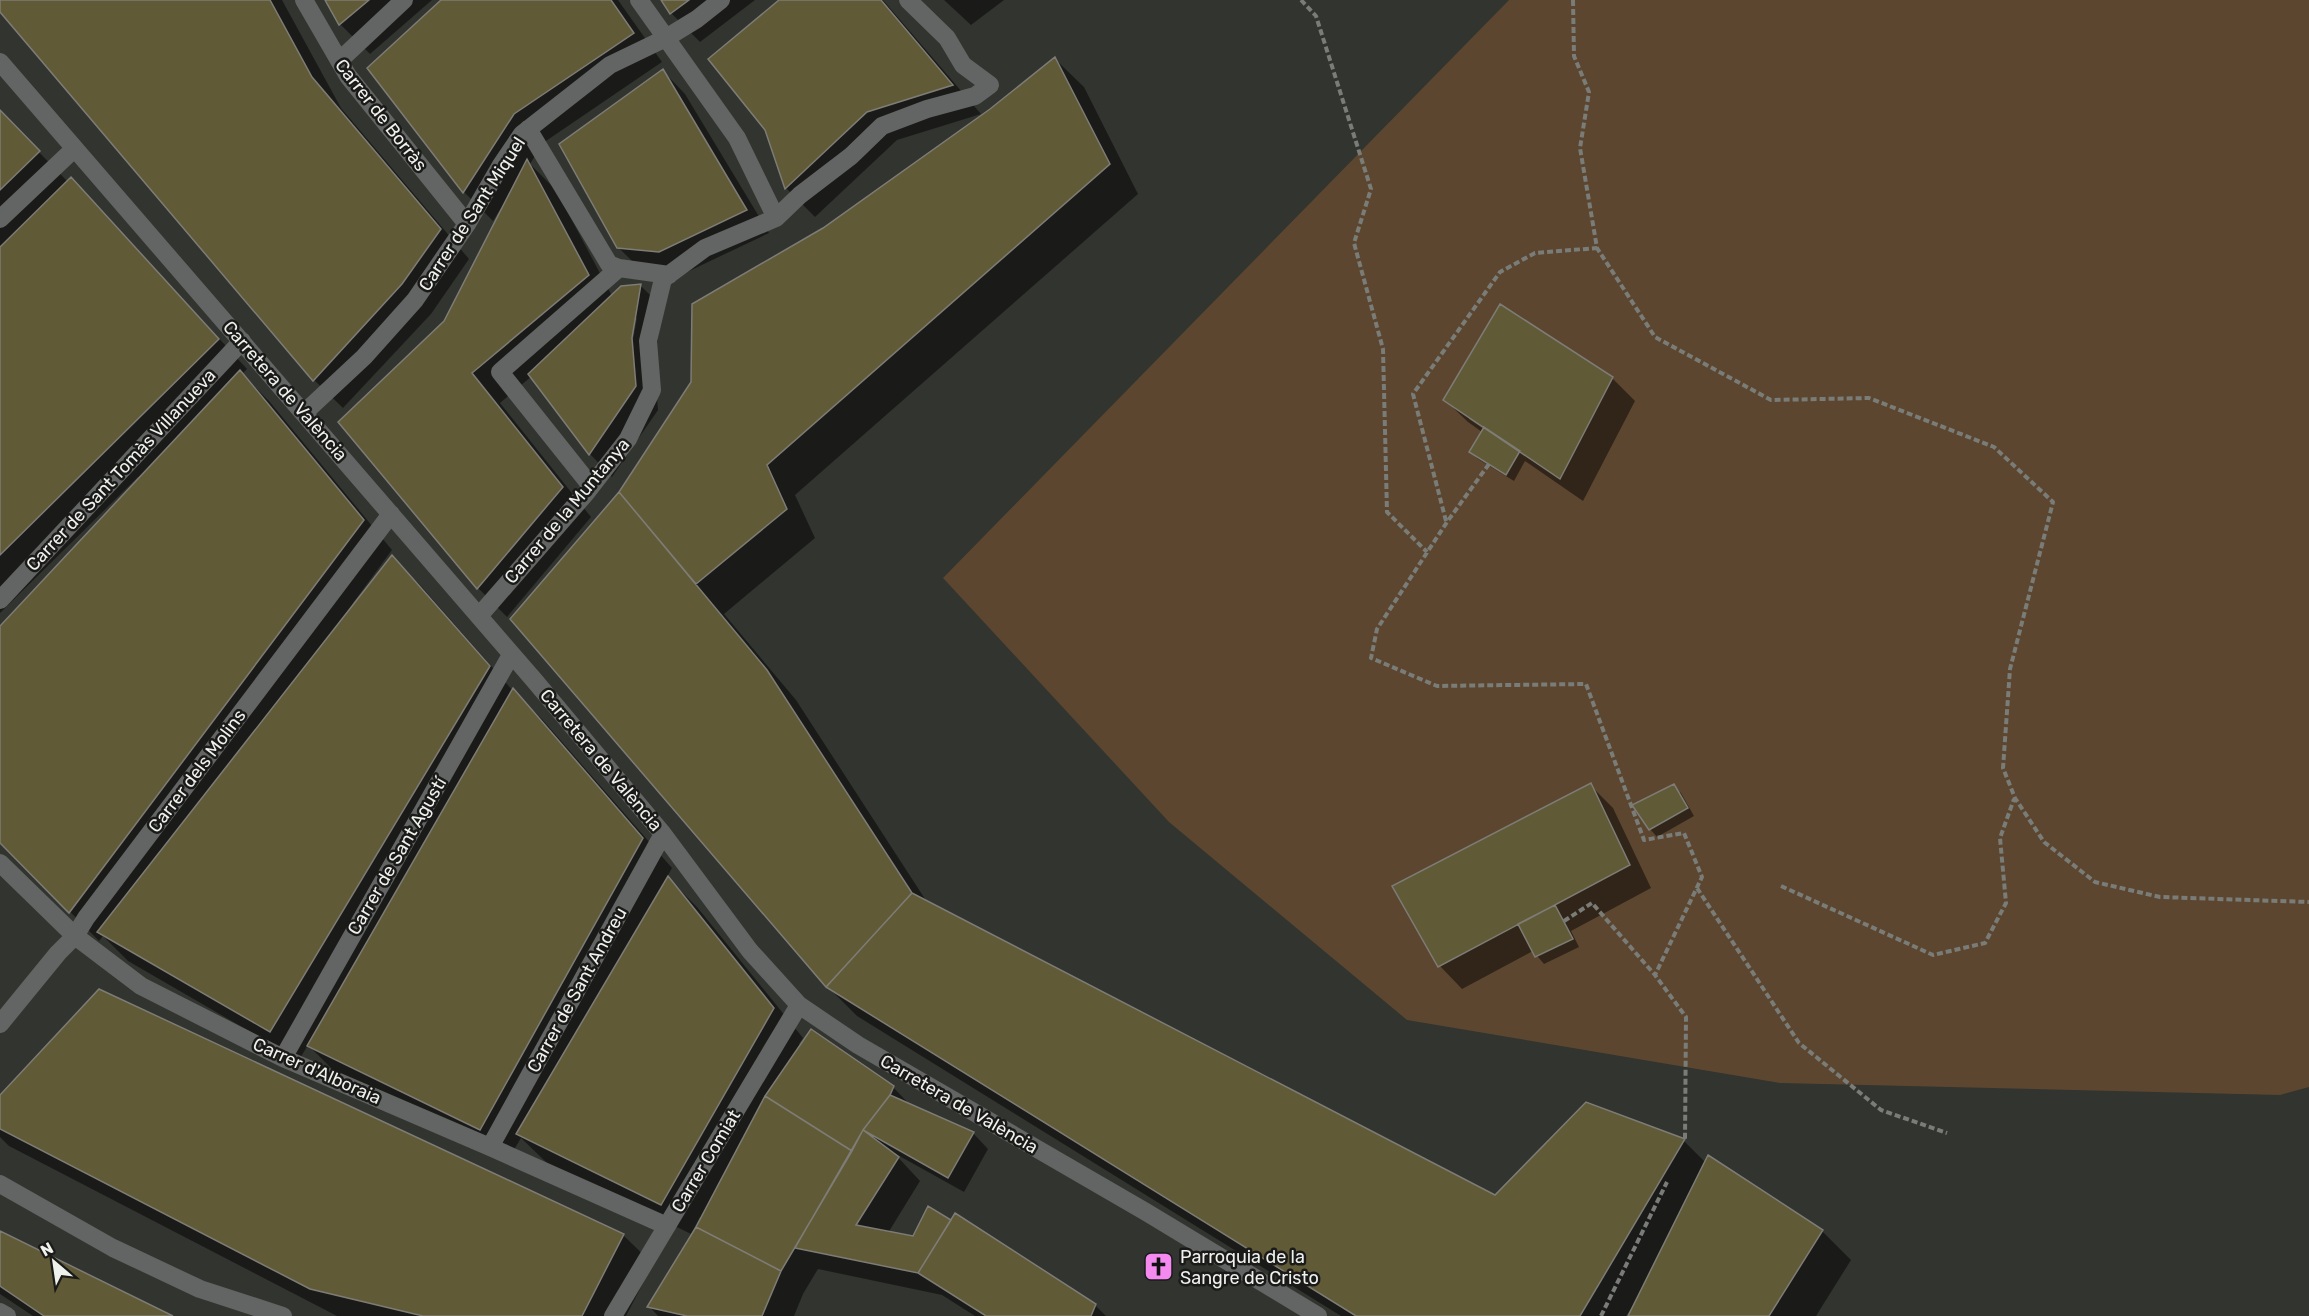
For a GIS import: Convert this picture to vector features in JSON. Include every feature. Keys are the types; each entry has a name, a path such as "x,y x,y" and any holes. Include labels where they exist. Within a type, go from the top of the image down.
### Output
{"street":[{"name":"Carrer de Borràs","path":"304,0 348,76 467,224"},
{"path":"339,61 404,0"},
{"path":"639,0 737,138 776,218"},
{"name":"Carrer de Sant Miquel","path":"304,413 364,357 415,300 467,224 522,134 610,65 666,38 697,19 721,0"},
{"name":"Carrer de la Muntanya","path":"479,616 591,486 628,439 652,390 648,341 663,279 705,248 776,218 800,195 851,156 882,126 927,109 975,96 990,86 963,65 947,38 908,0"},
{"name":"Carretera de València","path":"0,62 479,616 663,834 750,951 799,1005 858,1045 1136,1206 1318,1316"},
{"path":"528,129 609,264 619,268 669,275"},
{"path":"0,219 74,149"},
{"path":"591,486 500,372 619,268"},
{"name":"Carrer de Sant Tomàs Villanueva","path":"0,600 242,341"},
{"name":"Carrer dels Molins","path":"0,1024 58,953 75,936 391,514"},
{"name":"Carrer de Sant Agustí","path":"283,1058 512,655"},
{"name":"Carrer de Sant Andreu","path":"490,1147 663,834"},
{"name":"Carrer d'Alboraia","path":"0,863 75,936 141,986 283,1058 667,1226"},
{"name":"Carrer Comiat","path":"613,1316 799,1005"},
{"path":"0,1184 113,1248 200,1289 283,1316"},
{"path":"0,1312 7,1316"}],"path":[{"path":"1301,0 1316,16 1371,189 1354,243 1383,349 1387,512 1427,552"},
{"path":"1573,0 1574,56 1589,92 1580,148 1597,248 1655,337 1771,400 1869,398 1994,447 2053,502 2010,669 2003,768 2015,798 2044,842 2095,882 2160,897 2309,902"},
{"path":"1447,522 1413,394 1500,272 1535,253 1597,248"},
{"path":"1489,464 1447,522 1377,629 1371,658 1437,686 1586,684 1644,840 1684,833 1702,877 1655,975"},
{"path":"1781,886 1933,956 1985,943 2006,903 2000,838 2015,798"},
{"path":"1697,888 1799,1043 1881,1110 1947,1133"},
{"path":"1564,921 1592,903 1655,975 1686,1017 1685,1139"},
{"path":"1601,1316 1667,1182"}],"shaded area":[{"path":"1509,0 2309,0 2309,1087 2280,1095 1780,1083 1407,1020 1169,822 943,578"}],"building":[{"path":"0,0 270,0 312,77 441,229 402,284 313,381 0,12"},
{"path":"325,0 369,0 339,25"},
{"path":"441,0 611,0 634,33 514,114 463,193 367,68"},
{"path":"661,0 689,0 670,14"},
{"path":"779,0 881,0 953,85 867,112 785,189 765,130 708,59"},
{"path":"1055,57 1110,164 767,465 787,509 696,584 619,492 691,382 692,304 823,228 990,109"},
{"path":"663,69 747,210 659,252 617,248 559,144"},
{"path":"0,110 40,151 0,190"},
{"path":"527,159 589,275 472,373 563,487 477,589 338,422 444,321"},
{"path":"71,177 219,339 0,555 0,247"},
{"path":"641,284 632,338 636,386 589,455 528,374 621,286"},
{"path":"1500,304 1613,377 1560,479 1443,400"},
{"path":"240,370 364,520 69,913 0,843 0,626"},
{"path":"1484,427 1520,451 1506,475 1469,452"},
{"path":"619,492 767,670 912,893 826,987 510,619"},
{"path":"392,555 490,666 270,1032 97,932"},
{"path":"513,688 643,838 480,1130 307,1046"},
{"path":"1591,783 1630,865 1438,967 1392,886"},
{"path":"1674,784 1688,808 1649,830 1632,805"},
{"path":"668,876 774,1008 661,1205 516,1134"},
{"path":"912,893 1495,1195 1586,1102 1685,1139 1580,1316 1356,1316 826,987"},
{"path":"1555,905 1573,939 1535,957 1518,924"},
{"path":"99,989 624,1234 582,1316 423,1316 310,1289 0,1129 0,1095"},
{"path":"811,1029 894,1086 890,1095 863,1130 852,1151 765,1096"},
{"path":"890,1095 974,1132 948,1178 863,1130"},
{"path":"765,1096 852,1151 781,1271 696,1227"},
{"path":"863,1130 899,1157 856,1225 913,1236 928,1206 951,1220 918,1273 795,1248"},
{"path":"1708,1155 1823,1230 1769,1316 1628,1316"},
{"path":"955,1213 1096,1304 1091,1316 986,1316 918,1273"},
{"path":"696,1227 781,1271 762,1316 687,1316 647,1307"},
{"path":"0,1231 173,1316 44,1316 0,1286"}],"place":[{"name":"Parroquia de la Sangre de Cristo","path":"1159,1267"}]}
